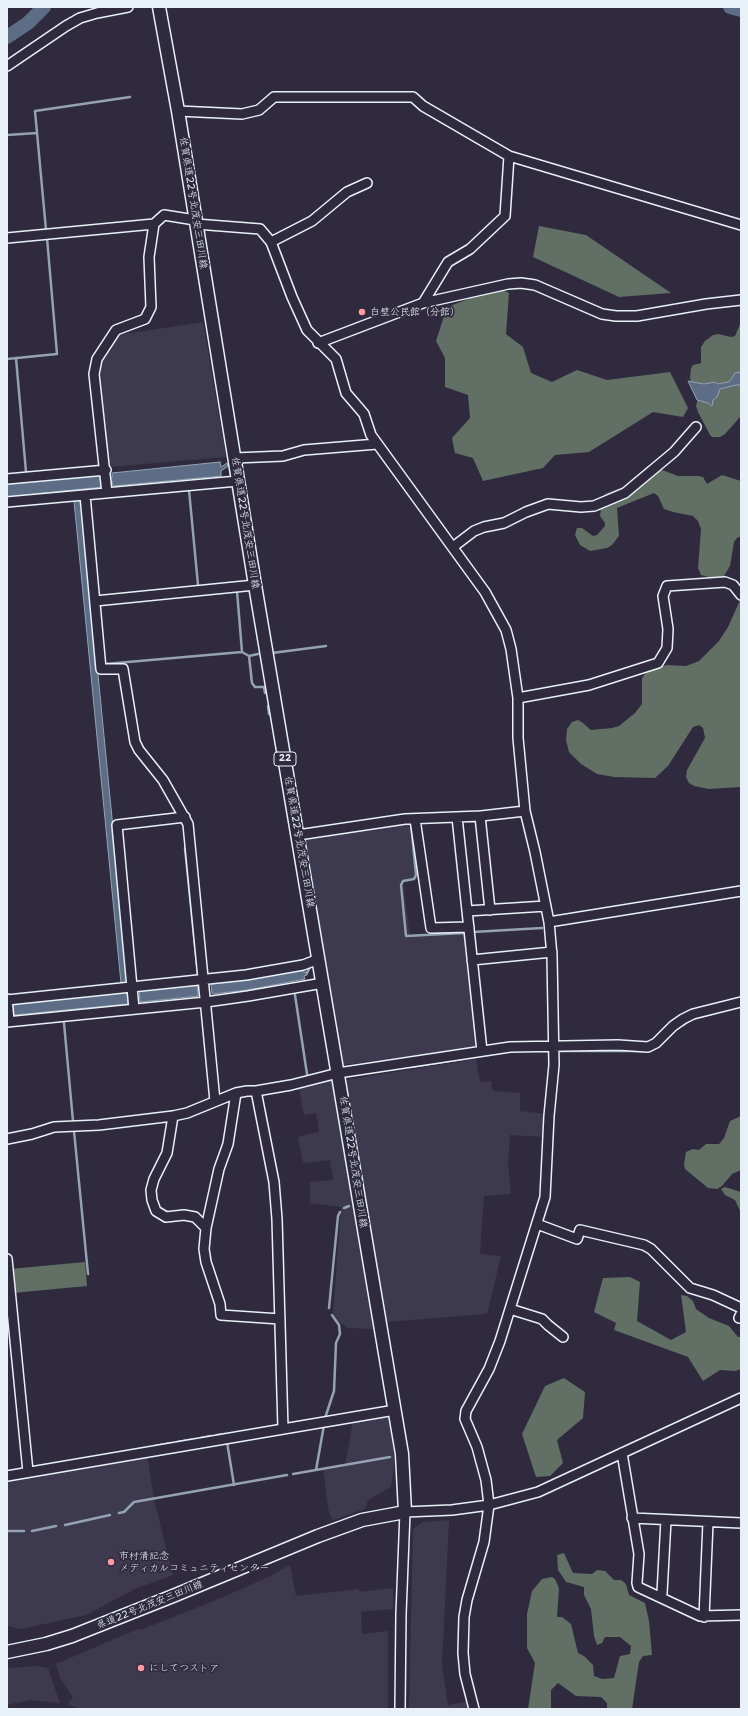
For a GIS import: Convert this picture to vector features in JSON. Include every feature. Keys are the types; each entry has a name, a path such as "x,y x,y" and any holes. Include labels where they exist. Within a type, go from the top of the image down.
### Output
{"main road":[{"name":"佐賀県道22号北茂安三田川線","path":"160,7 255,585 402,1454 405,1512"},
{"name":"県道22号北茂安三田川線","path":"7,1652 46,1644 72,1636 326,1533 362,1520 405,1512"}],"street":[{"path":"7,66 80,18 128,7"},
{"path":"178,111 242,114 259,110 274,97 413,97 423,106 509,156 741,225"},
{"path":"423,303 448,262 470,249 505,216 509,156"},
{"path":"271,242 312,220 347,192 367,183"},
{"path":"7,238 154,224 164,215 195,222 260,228 271,242 292,297 307,330 318,343 336,359 346,393 364,414 371,435 485,592 506,630 511,649 518,698 518,738 525,811 549,922 552,952 554,1065 545,1197 510,1309 489,1369 466,1411 465,1419 477,1447 486,1480 489,1505 484,1542 466,1600 464,1617 465,1674 474,1709"},
{"path":"108,493 94,374 97,358 116,330 145,319 150,307 149,258 154,224"},
{"path":"318,343 423,303 508,284 521,283 535,285 602,314 616,316 637,316 706,304 741,300"},
{"path":"453,547 479,529 504,523 526,512 548,504 582,507 594,506 625,493 674,452 696,427"},
{"path":"235,458 283,456 304,450 377,444"},
{"path":"7,479 106,477"},
{"path":"7,502 238,481"},
{"path":"85,495 101,669 123,669 135,742 139,750 163,780 188,824 215,1101"},
{"path":"518,698 589,685 658,664 667,648 668,629 663,596 667,586 725,582 733,585 741,595"},
{"path":"95,601 255,585"},
{"path":"298,835 364,824 415,819 480,816 525,811"},
{"path":"480,816 490,910"},
{"path":"134,1009 117,825 185,817"},
{"path":"457,817 482,1051"},
{"path":"415,819 431,928 469,927"},
{"path":"549,922 741,890"},
{"path":"467,912 546,906"},
{"path":"472,960 552,952"},
{"path":"319,959 303,965 246,975 7,999 8,1022 206,1002 323,983"},
{"path":"7,1139 32,1134 54,1127 99,1125 173,1116 187,1113 236,1093 247,1091 256,1092 338,1073 482,1051 510,1047 618,1045 648,1047 656,1044 682,1019 693,1014 741,1002"},
{"path":"256,1092 274,1182 280,1260 283,1429"},
{"path":"236,1093 228,1144 217,1175 206,1228 204,1249 206,1262 220,1304 221,1315 280,1319"},
{"path":"173,1116 167,1153 154,1179 151,1190 152,1200 156,1211 166,1217 184,1215 195,1217 206,1228"},
{"path":"537,1224 577,1239 580,1230 644,1245 651,1248 690,1288 713,1295 741,1308"},
{"path":"7,1259 28,1472"},
{"path":"510,1309 542,1319 563,1337"},
{"path":"400,1709 401,1614 405,1512 452,1510 489,1505 538,1492 741,1398"},
{"path":"7,1476 394,1410"},
{"path":"622,1453 639,1554 638,1587 704,1617 741,1614"},
{"path":"632,1518 741,1523"},
{"path":"660,1597 662,1593 666,1520"},
{"path":"704,1617 708,1522"}],"shaded area":[{"path":"203,322 226,457 110,467 96,371 118,335"},
{"path":"410,822 418,879 403,882 410,937 465,932 478,1047 343,1065 304,837"},
{"path":"476,1059 480,1082 491,1081 493,1091 520,1093 520,1111 546,1114 544,1137 510,1135 508,1163 511,1194 484,1196 480,1254 501,1256 487,1314 386,1322 346,1080"},
{"path":"332,1080 374,1329 348,1328 339,1322 333,1313 341,1207 310,1203 310,1182 333,1180 330,1160 303,1163 298,1137 319,1132 316,1113 304,1115 299,1089"},
{"path":"388,1413 395,1461 391,1487 368,1500 365,1509 333,1520 329,1513 323,1470 347,1466 346,1461 353,1420"},
{"path":"147,1455 154,1499 173,1575 135,1589 86,1615 21,1629 7,1626 7,1481"},
{"path":"449,1520 442,1666 448,1705 470,1701 472,1709 409,1709 413,1529 422,1522"},
{"path":"290,1565 296,1596 359,1589 359,1592 393,1588 393,1609 361,1612 362,1634 388,1631 388,1709 79,1709 68,1704 73,1697 60,1678 56,1664 138,1629 143,1629 221,1598 266,1578"},
{"path":"35,1666 48,1668 60,1703 29,1700 7,1705 7,1668"}],"green space":[{"path":"539,226 586,235 671,293 619,297 533,257"},
{"path":"498,288 509,293 506,334 523,347 531,373 552,382 577,370 607,380 670,372 688,408 683,417 653,412 589,452 555,455 543,468 483,481 473,458 455,453 452,438 470,418 468,395 445,387 445,358 436,341 447,307"},
{"path":"741,322 741,375 736,380 717,388 691,384 691,368 693,365 701,363 701,347 705,341 713,335 719,334 731,337 735,336"},
{"path":"741,384 741,416 725,434 720,437 712,437 698,412 696,406 698,398 728,385"},
{"path":"649,465 678,476 703,477 707,484 722,475 741,481 741,536 734,542 730,566 724,576 720,578 712,578 701,575 698,568 701,529 698,521 693,516 664,509 658,496 654,493 617,508 619,536 612,545 607,548 590,551 580,545 575,535 577,528 582,528 593,536 597,535 605,526 605,523 600,516 602,500 605,494 623,487"},
{"path":"741,598 741,787 709,789 694,786 689,783 686,777 687,770 705,738 703,728 699,725 693,727 668,766 655,778 614,777 597,774 581,764 569,752 566,740 567,729 572,722 578,720 591,730 619,726 635,713 642,704 642,678 645,674 648,671 667,665 686,666 699,661 719,641 728,627"},
{"path":"741,1116 741,1170 732,1174 722,1186 717,1189 708,1188 685,1169 684,1164 686,1152 693,1149 699,1150 706,1144 719,1144 724,1138 730,1121"},
{"path":"725,1187 741,1192 741,1213 735,1200 725,1195 721,1189"},
{"path":"85,1262 87,1286 13,1293 10,1269"},
{"path":"630,1277 640,1282 637,1321 671,1340 686,1332 681,1295 687,1296 693,1301 696,1309 709,1318 729,1326 738,1337 741,1337 741,1369 735,1371 720,1370 703,1381 688,1357 614,1330 616,1323 594,1312 603,1278"},
{"path":"564,1378 585,1392 583,1418 557,1440 563,1463 550,1476 536,1477 522,1434 545,1386"},
{"path":"564,1553 573,1573 592,1574 597,1570 605,1571 614,1580 621,1580 626,1584 629,1595 645,1603 649,1621 652,1655 643,1656 639,1662 632,1709 607,1709 607,1703 601,1697 576,1696 558,1683 551,1690 551,1709 528,1709 535,1663 527,1648 527,1614 532,1591 542,1579 552,1577 555,1579 559,1588 557,1617 562,1617 571,1624 578,1653 584,1656 593,1665 594,1676 602,1679 614,1678 620,1656 630,1654 631,1646 620,1637 605,1637 602,1643 597,1645 594,1636 591,1609 584,1595 584,1587 566,1582 558,1570 557,1555"}],"water":[{"path":"741,372 741,385 720,389 717,397 713,400 712,406 708,403 697,400 688,381 704,384 715,382 717,384 728,382 735,373"},
{"path":"220,462 221,467 227,463 228,466 221,471 221,476 113,486 112,481 101,482 102,487 7,497 7,483 100,474 101,479 112,478 112,473"},
{"path":"81,500 128,982 121,983 74,501"},
{"path":"303,969 304,972 307,972 307,975 304,976 305,979 247,990 212,994 211,983"},
{"path":"197,984 198,996 140,1002 139,990"},
{"path":"127,992 128,1004 14,1015 13,1003"}],"waterway":[{"path":"7,37 28,23 44,7"},
{"path":"730,7 741,10"},
{"path":"46,230 35,111 130,97"},
{"path":"7,135 37,133"},
{"path":"7,359 57,354 47,238"},
{"path":"16,358 26,472"},
{"path":"189,490 198,585"},
{"path":"237,591 242,652"},
{"path":"272,653 326,646"},
{"path":"105,664 242,652 249,656 258,654"},
{"path":"249,656 252,683 255,687 264,687 265,693"},
{"path":"268,706 269,714"},
{"path":"411,823 416,875 414,879 403,881 401,885 406,936 464,933"},
{"path":"185,848 198,975"},
{"path":"473,932 542,928"},
{"path":"307,973 311,965"},
{"path":"295,995 307,1074"},
{"path":"683,1025 692,1019 715,1013"},
{"path":"64,1023 73,1121"},
{"path":"558,1051 647,1051"},
{"path":"410,1067 462,1059"},
{"path":"74,1131 88,1274"},
{"path":"344,1208 349,1206"},
{"path":"329,1308 338,1216 340,1212"},
{"path":"325,1418 334,1391 336,1343 340,1334 339,1325 332,1315"},
{"path":"316,1470 324,1425"},
{"path":"217,1435 225,1434"},
{"path":"201,1438 211,1436"},
{"path":"177,1442 195,1439"},
{"path":"227,1442 234,1485"},
{"path":"155,1446 171,1443"},
{"path":"139,1449 147,1448"},
{"path":"293,1474 390,1457"},
{"path":"119,1513 124,1512 134,1502 287,1475"},
{"path":"65,1525 110,1515"},
{"path":"32,1531 56,1526"},
{"path":"7,1531 24,1531"}],"place":[{"name":"白壁公民館（分館）","path":"362,312"},
{"name":"市村清記念 メディカルコミュニティセンター","path":"111,1562"},
{"name":"にしてつストア","path":"141,1668"}]}
